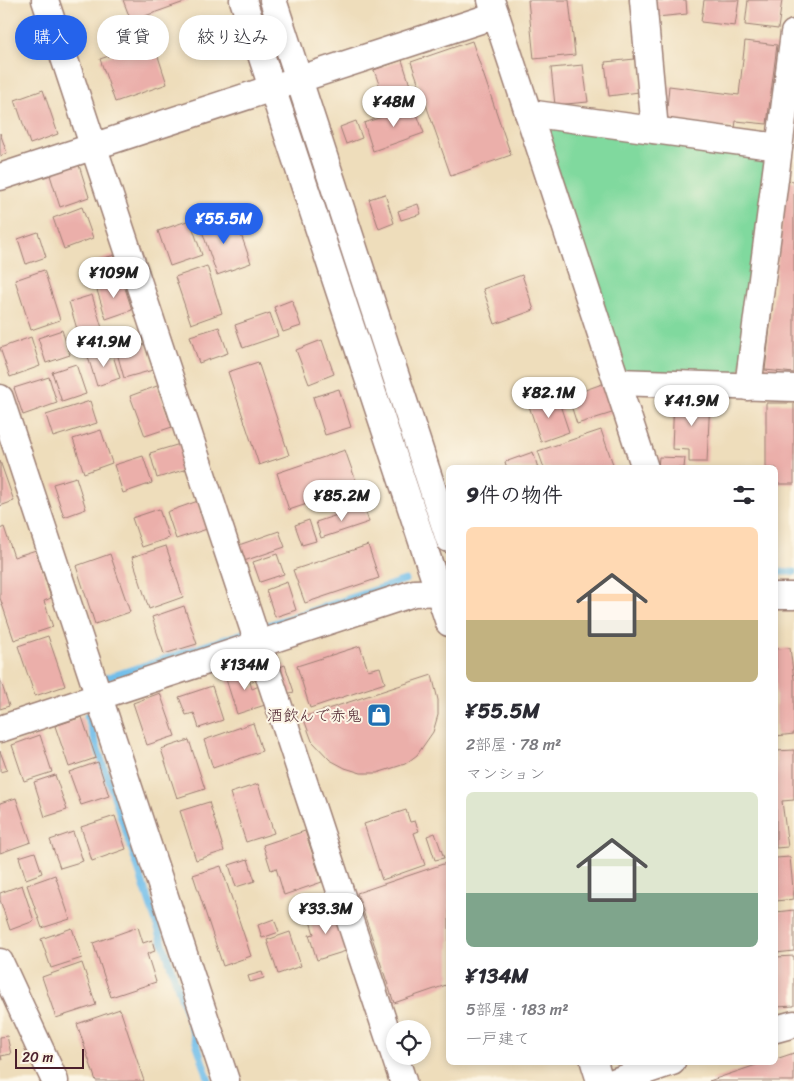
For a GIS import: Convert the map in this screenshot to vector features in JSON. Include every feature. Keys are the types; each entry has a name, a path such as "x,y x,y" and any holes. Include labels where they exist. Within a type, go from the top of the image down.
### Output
{"street":[{"path":"46,0 403,1081"},
{"path":"243,0 444,592 446,604"},
{"path":"273,0 446,531"},
{"path":"643,0 654,130"},
{"path":"0,177 299,80 494,8 644,465"},
{"path":"748,387 794,32"},
{"path":"528,113 779,148"},
{"path":"617,382 794,388"},
{"path":"0,398 226,1081"},
{"path":"0,729 98,697 257,635 414,593 444,592"},
{"path":"778,596 794,596"},
{"path":"3,980 55,1081"},
{"path":"778,1028 794,1024"},
{"path":"595,1065 600,1081"},
{"path":"624,1075 661,1065"}],"green space":[{"path":"551,122 768,158 741,368 732,377 631,375 621,368 544,129"}],"building":[{"path":"123,0 190,0 148,15 129,15"},
{"path":"528,0 569,0 575,55 534,59"},
{"path":"655,0 686,0 687,14 657,17"},
{"path":"704,0 739,0 735,26 701,22"},
{"path":"748,0 782,0 778,29 745,25"},
{"path":"472,41 511,155 451,176 411,62"},
{"path":"745,41 777,45 767,124 736,121 735,128 666,120 669,86 739,95"},
{"path":"635,59 639,92 609,96 605,62"},
{"path":"100,60 159,60 167,84 115,102"},
{"path":"402,60 414,98 387,107 374,70"},
{"path":"583,65 588,102 555,105 551,68"},
{"path":"43,90 58,134 30,144 15,100"},
{"path":"414,106 424,133 373,151 364,123"},
{"path":"356,121 362,138 346,144 340,127"},
{"path":"0,133 7,153 0,156"},
{"path":"78,162 89,197 60,207 49,172"},
{"path":"787,180 794,181 794,373 765,370"},
{"path":"385,194 394,223 379,229 369,199"},
{"path":"418,204 421,214 401,220 398,211"},
{"path":"82,207 93,238 64,249 53,218"},
{"path":"216,213 221,228 237,223 251,263 217,275 198,219"},
{"path":"190,220 202,255 170,266 158,231"},
{"path":"38,232 46,257 26,264 18,239"},
{"path":"114,255 121,276 106,281 99,260"},
{"path":"207,266 222,313 191,324 175,277"},
{"path":"44,270 60,320 31,330 15,280"},
{"path":"522,275 534,310 495,324 483,289"},
{"path":"122,279 132,310 106,319 96,287"},
{"path":"92,295 102,328 79,336 69,302"},
{"path":"292,300 301,326 283,332 274,307"},
{"path":"270,313 278,336 243,348 235,325"},
{"path":"219,327 228,353 199,363 190,336"},
{"path":"62,330 70,355 46,363 38,338"},
{"path":"31,337 40,366 10,377 0,348"},
{"path":"322,340 334,374 309,384 296,350"},
{"path":"146,344 153,370 124,378 117,353"},
{"path":"111,349 120,378 97,386 88,357"},
{"path":"258,362 289,455 259,465 228,372"},
{"path":"76,364 86,394 62,402 52,372"},
{"path":"49,377 57,403 23,415 14,388"},
{"path":"605,383 615,412 577,424 568,396"},
{"path":"157,386 172,427 145,436 130,396"},
{"path":"339,389 351,427 325,435 313,397"},
{"path":"557,396 569,432 541,442 529,406"},
{"path":"674,397 710,399 707,462 689,462 689,450 672,449"},
{"path":"90,401 97,423 53,437 46,415"},
{"path":"766,403 794,403 794,484 778,484 778,465 766,465"},
{"path":"101,430 112,463 84,473 73,439"},
{"path":"601,430 613,465 543,465 538,451"},
{"path":"180,444 187,469 157,478 150,453"},
{"path":"345,450 358,487 289,510 277,473"},
{"path":"533,452 537,465 506,465 505,462"},
{"path":"143,456 152,483 123,493 114,465"},
{"path":"659,457 685,458 684,465 658,465"},
{"path":"0,461 14,501 0,506"},
{"path":"76,477 86,509 64,517 53,484"},
{"path":"198,501 207,529 176,539 167,512"},
{"path":"364,506 369,522 321,538 316,522"},
{"path":"159,509 169,538 142,547 132,518"},
{"path":"309,520 316,541 302,545 295,525"},
{"path":"4,527 14,557 36,550 51,598 44,601 53,627 14,640 0,598 0,529"},
{"path":"279,531 285,547 241,562 236,546"},
{"path":"368,545 379,578 305,603 293,570"},
{"path":"166,546 183,597 149,609 132,557"},
{"path":"110,554 130,612 95,624 76,566"},
{"path":"277,554 284,574 260,582 253,562"},
{"path":"287,582 296,610 275,617 266,590"},
{"path":"184,606 197,644 164,654 152,617"},
{"path":"48,636 65,686 35,696 18,646"},
{"path":"360,646 368,670 380,667 385,683 310,708 297,666"},
{"path":"790,648 794,679 794,734 778,736 778,649"},
{"path":"285,665 294,692 286,694 277,668"},
{"path":"253,667 257,679 250,682 252,689 259,686 265,705 237,714 225,676"},
{"path":"432,675 438,700 438,715 433,732 417,755 405,764 377,773 361,773 345,768 330,760 312,741 303,717"},
{"path":"0,679 9,706 0,709"},
{"path":"212,686 223,720 199,728 194,713 186,715 179,697"},
{"path":"160,693 175,736 147,745 133,703"},
{"path":"82,717 96,758 69,767 55,726"},
{"path":"253,723 262,751 213,768 204,740"},
{"path":"40,735 52,772 24,781 12,745"},
{"path":"189,740 205,789 177,798 161,749"},
{"path":"794,750 794,800 782,801 788,847 778,848 778,751"},
{"path":"0,751 7,770 0,772"},
{"path":"98,762 109,796 81,805 69,772"},
{"path":"55,775 67,810 45,817 34,782"},
{"path":"258,784 274,833 246,842 230,793"},
{"path":"16,798 31,842 0,853 0,803"},
{"path":"209,802 224,851 196,860 180,811"},
{"path":"406,810 410,822 415,821 419,831 414,833 425,865 382,880 364,824"},
{"path":"115,816 126,849 92,861 81,827"},
{"path":"305,831 322,882 284,895 276,868 271,870 263,845"},
{"path":"73,832 83,861 60,868 50,840"},
{"path":"435,833 444,858 435,860 427,836"},
{"path":"35,852 42,873 26,879 19,857"},
{"path":"790,857 794,899 778,901 778,858"},
{"path":"248,859 255,881 236,887 229,865"},
{"path":"446,863 446,985 394,1003 357,893"},
{"path":"221,866 251,956 223,966 193,875"},
{"path":"55,875 70,919 42,928 27,885"},
{"path":"22,885 34,921 10,930 0,900 0,893"},
{"path":"332,906 346,951 317,960 309,935 314,934 310,921 320,917 318,910"},
{"path":"794,910 794,951 778,953 778,912"},
{"path":"274,919 279,932 262,938 258,925"},
{"path":"138,927 143,943 152,940 155,951 147,954 156,982 111,997 93,943"},
{"path":"72,928 82,958 51,968 41,939"},
{"path":"290,932 301,966 278,974 267,940"},
{"path":"794,956 794,1006 778,1007 778,957"},
{"path":"82,963 96,1005 56,1018 42,977"},
{"path":"262,972 264,978 250,982 248,976"},
{"path":"120,1009 144,1081 96,1081 77,1024"},
{"path":"7,1036 11,1054 1,1056 2,1060 0,1061 0,1037"},
{"path":"794,1053 794,1081 709,1081 756,1065 778,1065 778,1058"}],"waterway":[{"path":"778,572 794,572"},
{"path":"106,678 405,580"},
{"path":"87,716 209,1081"}],"place":[{"name":"酒飲んで赤鬼","path":"379,715"}]}
